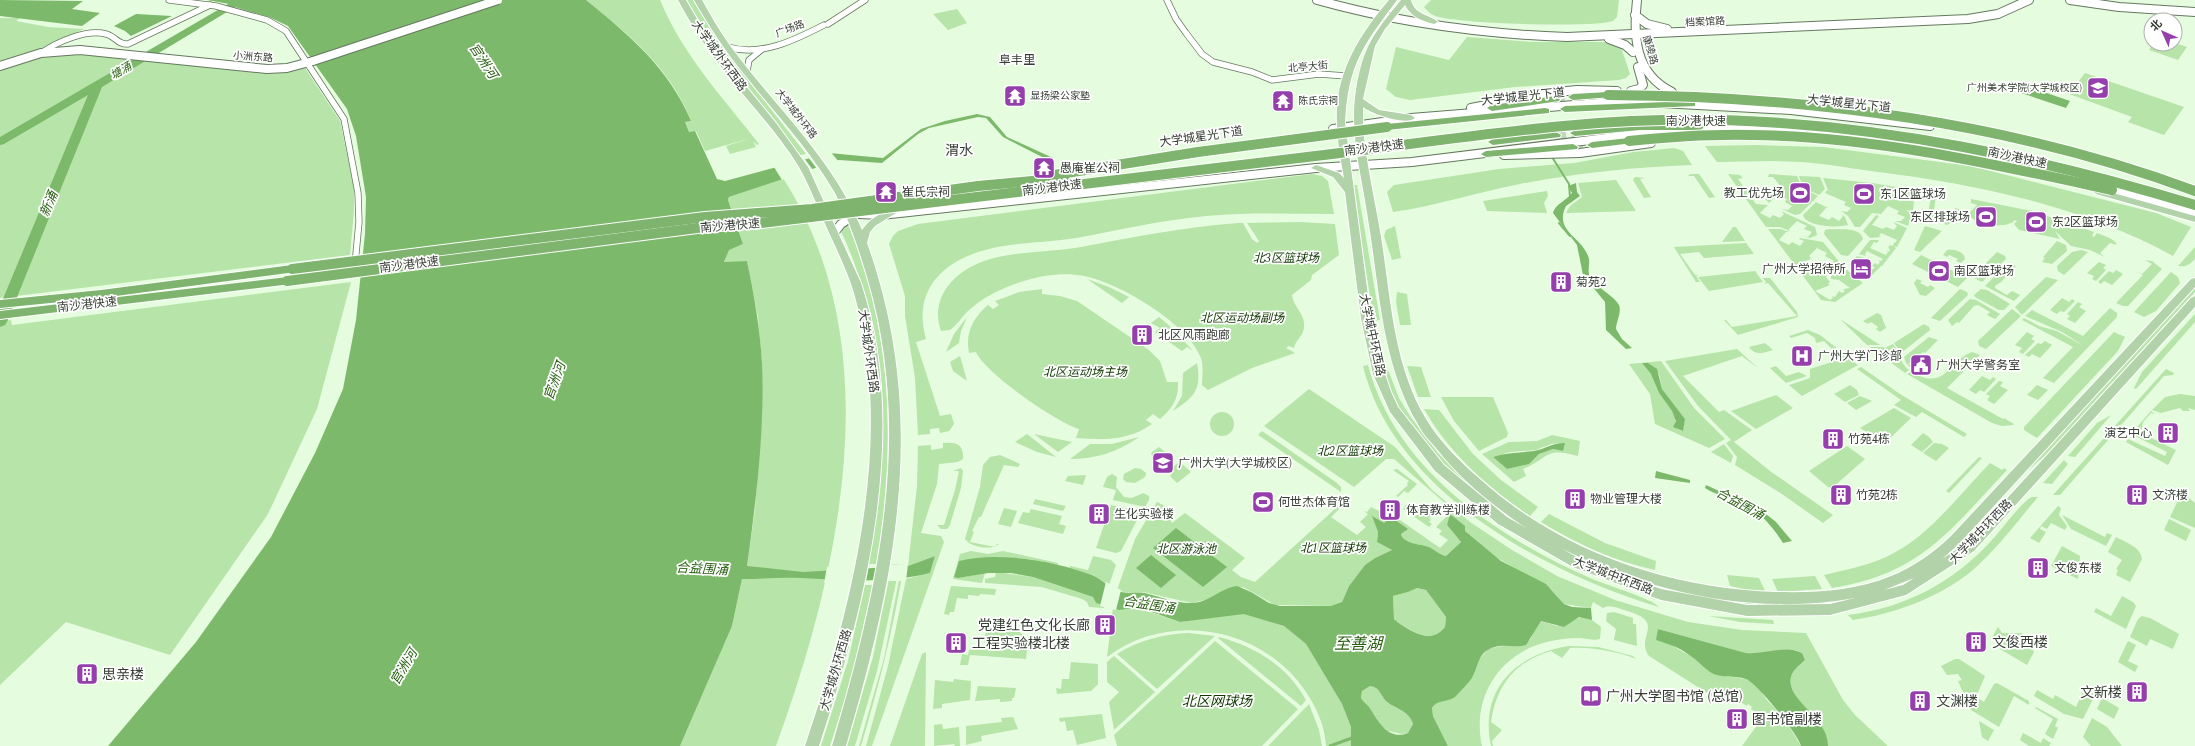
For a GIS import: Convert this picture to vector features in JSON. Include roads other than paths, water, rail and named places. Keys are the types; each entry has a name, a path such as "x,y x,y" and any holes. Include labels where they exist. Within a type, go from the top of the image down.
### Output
{"highway":[{"path":"1573,97 1608,95 1677,96 1790,104 1934,122 2016,137 2089,155 2195,192"},
{"path":"1430,117 1555,99"},
{"path":"1565,109 1691,104"},
{"path":"978,186 1257,144 1372,129 1545,111"},
{"name":"南沙港快速","path":"0,304 101,294 705,217 812,209 978,186 1071,177 1520,122 1631,114 1676,113 1766,116 1836,121 1943,137 2065,163 2195,199"},
{"name":"南沙港快速","path":"0,315 166,296 705,227 761,224 1575,125 1655,121 1723,120 1876,133 1926,141 2058,167 2195,204"},
{"path":"1575,133 1640,127 1700,128"},
{"path":"1592,145 1660,137 1750,134 1790,136 1876,145 1958,158 2195,209"},
{"path":"1034,190 1556,135"},
{"path":"1486,154 1573,147"}],"main road":[{"name":"小洲东路","path":"0,66 41,53 80,50 267,69 287,68 310,62 498,0"},
{"name":"大学城外环西路","path":"682,0 705,41 796,157 808,177 821,202 849,265 861,298 870,349 874,385 874,473 862,564 840,661 812,746"},
{"name":"大学城外环西路","path":"698,0 711,23 747,71"},
{"path":"1317,0 1385,16"},
{"path":"1329,0 1385,16"},
{"name":"大学城中环西路","path":"1393,0 1371,46 1359,99 1358,125 1363,165 1398,367 1415,410 1442,448 1468,476 1493,497 1531,524 1568,546 1602,562 1638,575 1682,586 1730,595 1775,599 1839,595 1871,589 1892,582 1925,565 1955,540 2195,281"},
{"path":"1406,0 1416,14 1434,22"},
{"name":"大学城中环西路","path":"1406,0 1385,16 1360,43 1346,76 1341,105 1341,128 1366,320 1379,374 1400,420 1435,464 1469,496 1501,521 1532,541 1571,561 1645,590 1685,600 1733,608 1788,611 1847,606 1900,592 1946,568 1980,536 2195,300"},
{"name":"康陵路","path":"1631,0 1633,52 1643,82 1641,87 1631,91"},
{"name":"康陵路","path":"1637,0 1632,34 1651,80 1658,86 1672,92"},
{"name":"档案馆路","path":"1385,16 1510,36 1595,37 1669,30 1961,15 1993,10 2018,0"},
{"name":"档案馆路","path":"1385,16 1508,32 1632,34 1968,19 1998,14 2029,0"},
{"path":"2070,0 2119,7 2195,10"},
{"path":"2088,0 2144,7 2195,10"},
{"path":"1635,15 1647,24 1669,30"},
{"path":"1595,37 1616,41 1633,52"},
{"name":"大学城外环路","path":"747,71 826,173"},
{"path":"1430,117 1547,93 1577,90 1672,92 1748,97 1791,110"},
{"path":"1359,99 1367,109 1376,114 1411,118"},
{"name":"大学城星光下道","path":"834,233 852,214 883,207 988,193 1084,172 1110,163 1411,118 1609,101 1791,110 1893,121 1965,132 2036,146 2195,186"},
{"path":"821,202 852,214 891,213 1316,168 1486,154 1527,147 1700,128 1793,131 1906,144 2001,162 2083,182 2195,214"},
{"path":"1486,154 1506,156 1571,154 1668,141 1771,138 1793,131"},
{"path":"1906,144 1946,142 2019,154 2107,177 2195,204"},
{"path":"2001,162 2195,219"},
{"path":"844,203 860,205 892,201 976,188 1110,163"},
{"path":"1316,168 1328,171 1339,177 1350,192"},
{"path":"2134,170 2195,192"},
{"name":"大学城外环西路","path":"826,173 852,214 876,285 886,328 894,388 894,475 881,585 864,663 839,746"},
{"path":"862,243 867,228 870,224 891,213"}],"street":[{"path":"169,0 220,7 262,19 279,26 286,32 310,62 342,114 356,173 359,222 354,276"},
{"name":"广场路","path":"728,47 741,50 762,49 826,24 865,0"},
{"name":"北亭大街","path":"1167,0 1176,19 1199,50 1210,61 1256,73 1272,80 1314,74 1346,76"},
{"path":"41,53 70,40 96,33 109,35 121,44 128,44 210,5"},
{"name":"广场路","path":"747,71 749,60 762,49"}],"water":[{"path":"0,0 83,1 72,9 100,13 82,26 0,16"},
{"name":"官洲河","path":"207,0 586,0 632,40 659,69 682,102 691,121 685,122 689,132 695,131 717,179 725,181 829,153 883,158 921,129 945,121 977,114 990,117 1007,137 1053,158 1050,161 1003,137 986,118 978,117 929,128 918,134 882,163 839,160 729,197 728,200 743,244 729,250 724,262 747,261 760,337 762,363 763,387 761,438 754,516 747,566 803,572 908,566 935,556 930,573 898,579 882,580 794,578 742,579 732,626 680,746 108,746 196,642 271,537 315,453 343,389 356,320 365,234 366,197 356,136 347,109 288,26 269,17 231,6 219,11 229,4"},
{"path":"136,14 172,16 131,36 125,31 114,26"},
{"path":"2023,85 2070,101 2066,108 2018,92"},
{"path":"1576,183 1577,192 1580,196 1566,206 1563,215 1563,222 1566,228 1586,251 1589,259 1590,277 1619,305 1620,311 1616,329 1622,339 1632,348 1626,349 1606,330 1605,302 1583,275 1577,245 1553,213 1556,207 1572,193 1568,186"},
{"path":"1642,363 1648,363 1657,369 1662,389 1685,419 1683,431 1673,427 1676,421 1672,411 1659,393 1651,374"},
{"path":"1565,443 1563,451 1553,449 1539,454 1529,464 1507,469 1493,457 1508,453 1534,451 1556,444"},
{"path":"1656,471 1690,480 1690,483 1655,478"},
{"path":"1706,485 1761,510 1776,522 1792,541 1783,543 1770,525 1753,509 1747,505 1705,488"},
{"name":"至善湖","path":"1450,514 1465,526 1465,531 1501,561 1546,584 1564,604 1572,607 1591,608 1592,620 1579,617 1564,627 1541,621 1526,645 1499,646 1485,652 1480,659 1472,678 1457,694 1450,700 1437,703 1432,708 1433,716 1448,746 1351,746 1351,727 1342,704 1306,644 1284,626 1244,614 1180,622 1143,609 1132,608 1119,610 1096,603 1093,597 1033,577 1011,573 988,573 958,578 954,577 959,561 974,558 1008,557 1044,562 1077,570 1092,575 1113,589 1121,592 1145,593 1179,602 1196,603 1208,599 1231,587 1237,586 1251,592 1269,603 1280,606 1331,606 1342,602 1349,586 1365,565 1375,558 1392,550 1377,542 1378,532 1372,516 1384,523 1391,517 1408,529 1401,534 1405,540 1429,547 1446,556 1461,542 1447,525","holes":["1417,588 1426,590 1446,617 1445,627 1433,636 1424,636 1410,630 1394,619 1393,596","1370,686 1376,688 1386,701 1401,710 1411,719 1413,724 1408,733 1401,735 1395,734 1384,728 1361,698 1362,691"]},
{"path":"1176,528 1227,567 1203,587 1153,548"},
{"path":"1151,555 1176,575 1161,588 1136,568"},
{"path":"1658,629 1746,653 1789,649 1802,653 1805,660 1793,672 1791,677 1791,685 1794,694 1822,727 1828,746 1801,746 1793,731 1759,689 1746,679 1714,674 1681,650 1656,640"}],"waterway":[{"name":"塘涌","path":"0,142 242,0"},
{"name":"新涌","path":"0,322 97,87"},
{"name":"合益围涌","path":"1552,157 1569,184 1570,197"},
{"name":"合益围涌","path":"1559,223 1570,236"},
{"path":"1330,746 1352,738"}],"tunnel":[{"path":"1555,99 1573,97"},
{"path":"1556,135 1575,133"},
{"path":"1573,147 1592,145"}],"place":[{"name":"广州美术学院(大学城校区)","path":"2098,88"},
{"name":"显扬梁公家塾","path":"1015,96"},
{"name":"陈氏宗祠","path":"1283,101"},
{"name":"愚庵崔公祠","path":"1044,168"},
{"name":"崔氏宗祠","path":"886,192"},
{"name":"教工优先场","path":"1800,193"},
{"name":"东1区篮球场","path":"1864,194"},
{"name":"东区排球场","path":"1986,217"},
{"name":"东2区篮球场","path":"2036,222"},
{"name":"广州大学招待所","path":"1861,269"},
{"name":"南区篮球场","path":"1939,271"},
{"name":"菊苑2","path":"1561,282"},
{"name":"北区风雨跑廊","path":"1142,335"},
{"name":"广州大学门诊部","path":"1802,356"},
{"name":"广州大学警务室","path":"1921,365"},
{"name":"演艺中心","path":"2168,433"},
{"name":"竹苑4栋","path":"1833,439"},
{"name":"广州大学(大学城校区)","path":"1163,463"},
{"name":"竹苑2栋","path":"1841,495"},
{"name":"文济楼","path":"2137,495"},
{"name":"物业管理大楼","path":"1575,499"},
{"name":"何世杰体育馆","path":"1263,502"},
{"name":"体育教学训练楼","path":"1390,510"},
{"name":"生化实验楼","path":"1099,514"},
{"name":"文俊东楼","path":"2038,568"},
{"name":"党建红色文化长廊","path":"1105,625"},
{"name":"文俊西楼","path":"1976,642"},
{"name":"工程实验楼北楼","path":"956,643"},
{"name":"思亲楼","path":"87,674"},
{"name":"文新楼","path":"2137,692"},
{"name":"广州大学图书馆 (总馆)","path":"1591,696"},
{"name":"文渊楼","path":"1920,701"},
{"name":"图书馆副楼","path":"1737,719"}],"district":[{"name":"阜丰里","path":"1017,60"},
{"name":"渭水","path":"959,150"}],"park label":[{"name":"北3区篮球场","path":"1286,258"},
{"name":"北区运动场副场","path":"1242,318"},
{"name":"北区运动场主场","path":"1085,372"},
{"name":"北2区篮球场","path":"1350,451"},
{"name":"北1区篮球场","path":"1333,548"},
{"name":"北区游泳池","path":"1186,549"},
{"name":"北区网球场","path":"1217,701"}]}
